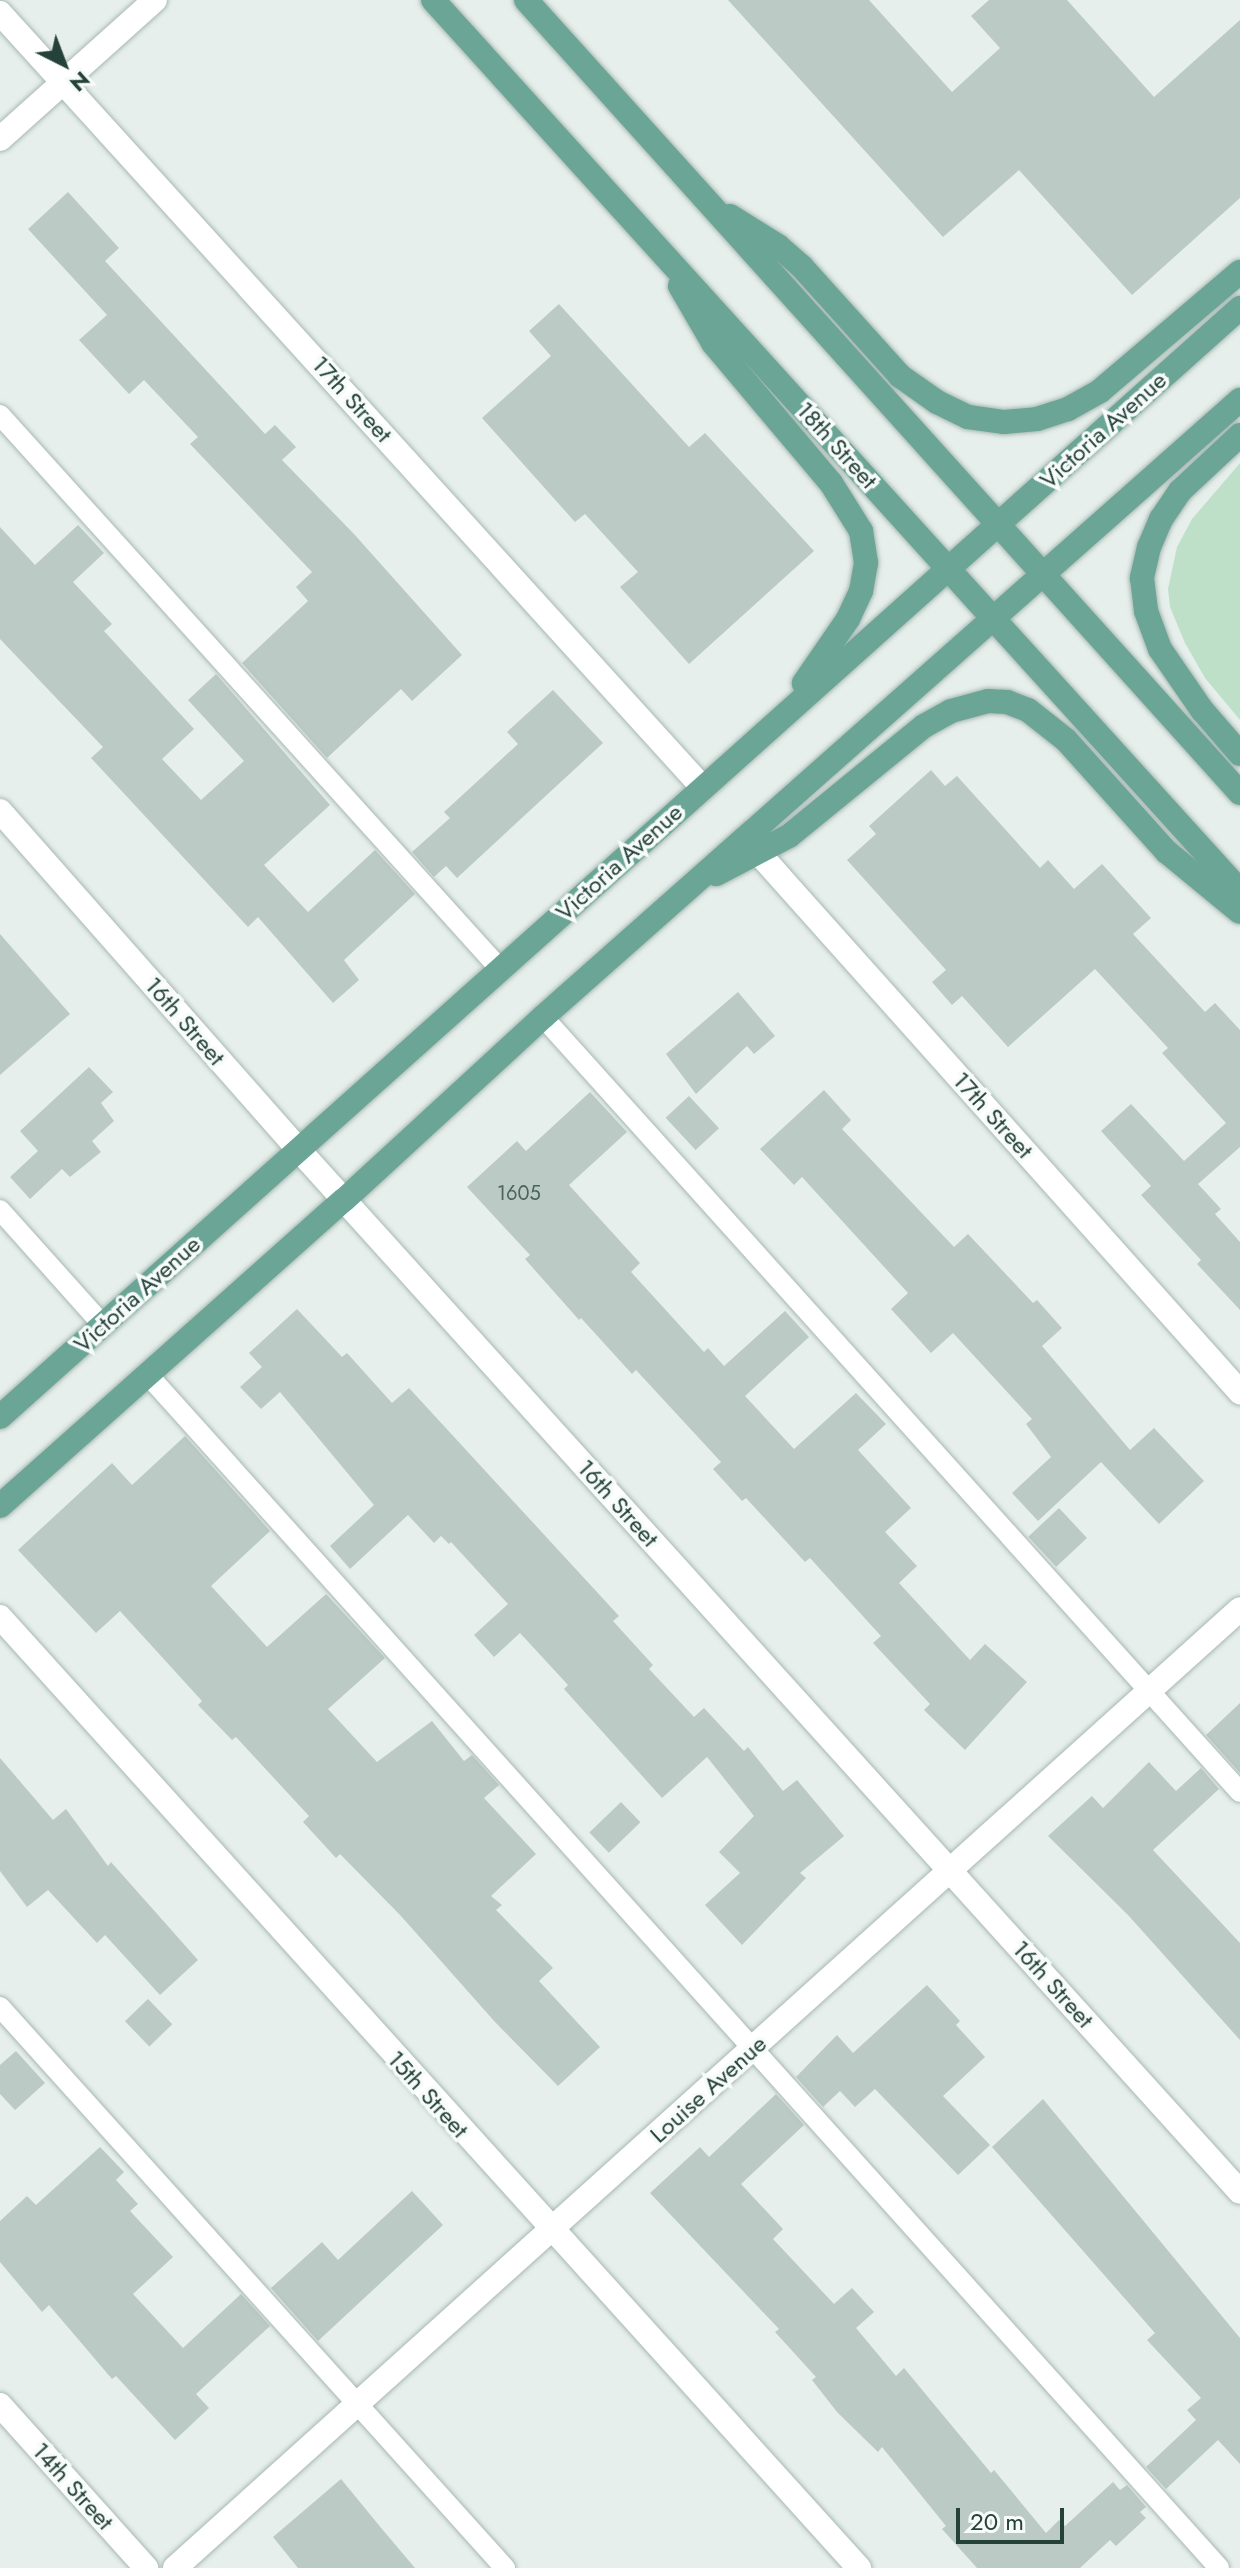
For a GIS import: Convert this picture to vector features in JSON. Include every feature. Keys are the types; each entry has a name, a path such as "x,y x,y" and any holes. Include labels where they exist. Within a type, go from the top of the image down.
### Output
{"main road":[{"name":"18th Street","path":"433,0 1240,891"},
{"path":"526,0 1240,793"},
{"path":"712,207 759,233 802,267 900,376 937,402 968,417 1004,422 1037,419 1068,409 1100,391 1240,272"},
{"path":"662,251 713,343 831,483 853,514 865,547 861,591 848,619 820,664 761,734"},
{"name":"Victoria Avenue","path":"0,1417 1240,308"},
{"path":"0,1506 672,903 752,846 994,620 1240,400"},
{"path":"1240,435 1180,491 1161,519 1149,547 1142,578 1146,611 1160,649 1202,710 1240,754"},
{"path":"752,846 810,821 924,726 951,711 988,701 1007,702 1028,710 1066,740 1167,852 1240,912"}],"street":[{"path":"0,139 155,0"},
{"name":"17th Street","path":"0,13 702,787"},
{"name":"16th Street","path":"0,811 298,1149 1240,2192"},
{"name":"17th Street","path":"752,846 1240,1392"},
{"name":"Louise Avenue","path":"175,2568 1240,1609"},
{"name":"15th Street","path":"0,1617 859,2568"},
{"name":"14th Street","path":"0,2405 146,2568"}],"lane":[{"path":"0,415 500,969"},
{"path":"543,1017 1240,1792"},
{"path":"0,1210 103,1325"},
{"path":"148,1375 1219,2568"},
{"path":"0,2007 505,2568"}],"green space":[{"path":"1240,463 1240,720 1205,678 1185,643 1170,607 1168,589 1177,547 1192,519"}],"building":[{"path":"728,0 869,0 952,92 1000,48 971,16 989,0 1067,0 1154,97 1240,20 1240,198 1132,295 1019,170 943,237"},
{"path":"68,192 119,248 105,261 265,434 275,425 296,447 282,460 354,534 462,655 412,701 401,689 327,758 242,663 308,601 296,587 312,572 190,444 198,437 144,380 129,394 79,340 107,315 28,229"},
{"path":"559,304 689,447 705,433 814,551 689,664 620,587 638,572 585,514 575,522 482,418 551,356 529,331"},
{"path":"78,525 104,553 73,582 112,624 104,631 194,729 162,759 201,800 244,761 188,700 216,674 330,805 264,865 308,912 375,850 415,894 344,960 359,980 333,1003 258,917 248,927 91,758 103,747 0,639 0,527 35,565"},
{"path":"553,690 603,743 457,878 446,866 434,877 412,852 450,818 444,812 518,744 507,732"},
{"path":"931,770 945,786 957,776 1040,868 1048,860 1074,889 1102,864 1151,918 1133,934 1205,1012 1215,1003 1240,1030 1240,1147 1198,1184 1221,1209 1215,1214 1240,1242 1240,1310 1197,1264 1201,1260 1141,1195 1151,1186 1101,1131 1131,1104 1184,1161 1226,1123 1162,1053 1168,1048 1095,969 1008,1047 962,996 952,1005 932,982 946,970 847,860 876,834 869,826"},
{"path":"0,934 70,1014 0,1075"},
{"path":"738,992 775,1036 754,1054 747,1046 696,1094 666,1054"},
{"path":"89,1067 113,1092 101,1103 114,1121 92,1141 101,1152 70,1177 62,1169 30,1199 10,1177 38,1151 20,1131"},
{"path":"824,1090 851,1120 842,1129 954,1247 968,1234 1033,1303 1037,1300 1062,1328 1042,1346 1130,1450 1154,1428 1204,1481 1159,1524 1101,1462 1038,1521 1012,1493 1051,1457 1026,1424 1032,1419 953,1333 931,1353 891,1309 908,1293 802,1177 794,1185 760,1149"},
{"path":"590,1092 627,1132 569,1185 640,1263 631,1272 704,1352 708,1348 724,1366 785,1311 809,1337 745,1396 794,1449 856,1393 886,1424 858,1450 911,1508 885,1532 917,1566 899,1583 970,1660 985,1644 1027,1682 965,1750 924,1710 930,1704 873,1643 881,1636 810,1558 805,1562 746,1498 742,1501 713,1469 721,1462 636,1370 632,1374 581,1318 579,1320 525,1259 530,1255 467,1187 517,1141 526,1151"},
{"path":"689,1096 719,1128 696,1150 666,1118"},
{"path":"297,1309 342,1357 347,1353 392,1403 409,1388 619,1616 613,1621 653,1665 649,1669 694,1717 704,1708 744,1751 748,1747 783,1791 797,1780 844,1836 800,1873 806,1878 742,1945 705,1905 740,1873 719,1852 754,1816 707,1757 662,1798 564,1689 568,1685 520,1633 494,1657 474,1635 508,1604 451,1542 449,1544 441,1536 434,1543 408,1515 350,1569 330,1546 374,1505 280,1392 261,1409 240,1387 262,1367 249,1353"},
{"path":"185,1436 270,1531 211,1586 267,1647 326,1594 385,1658 328,1709 377,1762 432,1721 464,1761 472,1755 499,1785 484,1798 536,1854 491,1896 502,1905 496,1910 553,1968 539,1981 600,2047 558,2086 495,2022 401,1916 340,1854 336,1858 303,1822 309,1816 236,1737 232,1740 198,1705 202,1701 120,1611 96,1633 18,1550 112,1463 132,1485"},
{"path":"1059,1508 1087,1538 1056,1567 1028,1537"},
{"path":"1240,1703 1240,1773 1206,1735"},
{"path":"0,1758 53,1820 66,1809 108,1866 111,1862 198,1960 160,1995 105,1935 97,1943 48,1890 27,1907 0,1871"},
{"path":"1149,1762 1176,1791 1201,1768 1219,1789 1153,1850 1240,1943 1240,2040 1128,1915 1048,1836 1092,1796 1103,1808"},
{"path":"621,1802 640,1822 609,1853 589,1833"},
{"path":"927,1985 960,2021 956,2025 985,2057 943,2096 990,2145 958,2175 875,2089 855,2107 840,2091 823,2107 796,2077 837,2035 853,2053"},
{"path":"148,1999 172,2024 149,2046 125,2021"},
{"path":"16,2051 45,2083 15,2110 0,2094 0,2065"},
{"path":"776,2094 804,2125 741,2184 783,2229 773,2239 834,2304 852,2288 874,2312 856,2328 896,2376 904,2368 991,2473 994,2470 1046,2533 1059,2520 1065,2526 1113,2482 1120,2490 1127,2485 1146,2507 1140,2512 1146,2518 1116,2546 1110,2540 1080,2568 977,2568 942,2529 946,2526 882,2447 878,2452 837,2412 812,2380 816,2377 775,2332 779,2329 650,2193 700,2147 709,2157"},
{"path":"1043,2099 1240,2338 1240,2464 1218,2440 1166,2489 1146,2467 1196,2420 1187,2410 1201,2398 1147,2340 1155,2333 992,2147"},
{"path":"100,2147 124,2172 116,2180 138,2204 130,2211 173,2257 133,2294 183,2348 241,2294 270,2326 196,2394 209,2408 175,2440 116,2376 112,2379 49,2305 42,2312 0,2262 0,2221 27,2196 36,2205"},
{"path":"412,2191 443,2225 318,2341 271,2288 322,2242 338,2260"},
{"path":"341,2479 415,2568 298,2568 273,2537"}]}
